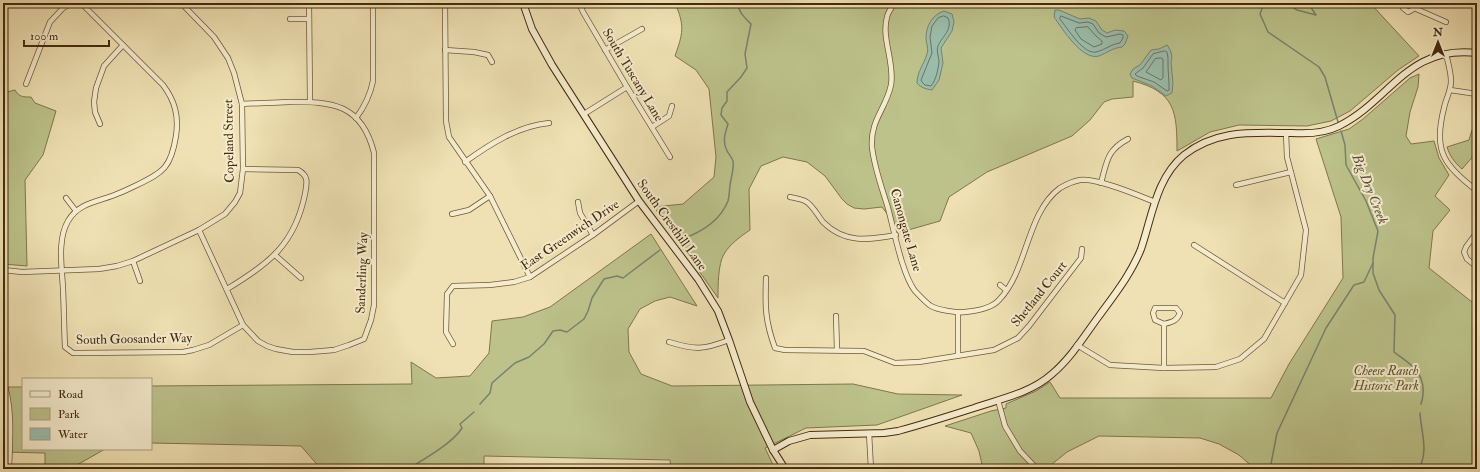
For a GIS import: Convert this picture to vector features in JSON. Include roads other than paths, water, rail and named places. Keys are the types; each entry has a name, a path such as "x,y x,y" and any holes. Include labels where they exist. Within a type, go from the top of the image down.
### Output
{"street":[{"path":"26,84 50,22 63,8 72,3"},
{"name":"South Goosander Way","path":"81,3 163,85 173,100 177,117 172,155 163,170 156,176 113,196 83,205 69,219 62,236 65,347 73,353 183,352 209,346 243,325"},
{"name":"Copeland Street","path":"3,270 22,272 99,269 117,266 133,261 198,230 226,214 235,202 240,193 243,169 242,104 234,73 214,36 181,3"},
{"path":"309,3 310,101"},
{"path":"356,118 366,105 371,93 373,81 373,3"},
{"path":"445,3 446,121 449,137 490,196 530,277"},
{"name":"South Cresthill Lane","path":"523,3 538,41 639,201 706,290 718,311 750,402 785,469"},
{"name":"South Tuscany Lane","path":"579,3 605,50 670,157"},
{"name":"Canongate Lane","path":"894,3 887,17 886,32 891,60 891,84 886,101 876,118 872,131 872,153 896,235 905,272 915,290 931,306 958,313 979,311 998,301 1006,290 1019,266 1037,217 1048,200 1061,188 1081,180 1101,183 1155,202"},
{"path":"1404,3 1403,8 1407,12 1410,12 1413,5 1446,22"},
{"path":"290,18 309,19"},
{"path":"605,50 642,29"},
{"path":"100,124 95,112 94,102 96,88 104,66 124,45"},
{"path":"445,50 474,52 488,56 492,62"},
{"path":"774,450 789,441 810,435 891,432 998,400 1031,388 1051,375 1067,359 1129,274 1141,248 1161,185 1174,166 1183,157 1204,143 1227,135 1241,133 1316,132 1339,126 1362,110 1410,69 1426,60 1446,54 1469,52 1477,53"},
{"path":"1446,54 1450,73 1450,90 1445,103 1440,125 1439,142 1450,166 1477,191"},
{"path":"584,114 627,87"},
{"path":"1450,90 1477,94"},
{"name":"Sanderling Way","path":"198,230 243,325 258,341 267,346 292,352 334,350 349,346 364,339 371,320 374,305 374,153 367,132 349,112 328,103 310,101 242,104"},
{"path":"652,127 669,116 672,106"},
{"path":"465,162 489,145 534,125 549,123"},
{"path":"1078,345 1110,365 1164,368 1216,367 1240,359 1264,339 1301,275 1306,230 1287,157 1286,133"},
{"path":"1101,183 1108,157 1117,145 1128,139"},
{"path":"227,289 264,266 275,255 292,233 302,207 307,179 303,173 298,170 243,169"},
{"path":"1236,185 1291,172"},
{"path":"452,214 468,210 490,196"},
{"path":"790,197 806,201 824,222 835,232 849,238 866,240 896,235"},
{"path":"66,198 76,211"},
{"name":"East Greenwich Drive","path":"453,344 446,332 447,294 453,286 490,285 514,282 530,277 593,235 639,201"},
{"path":"578,202 580,213 593,235"},
{"path":"1477,232 1464,252 1467,259 1477,267"},
{"path":"1194,245 1285,303"},
{"name":"Shetland Court","path":"766,278 765,309 769,331 775,348 785,350 864,351 895,363 919,362 994,350 1018,338 1029,326 1081,258 1082,249"},
{"path":"275,255 301,278"},
{"path":"133,261 140,281"},
{"path":"1000,285 1006,290"},
{"path":"1155,308 1176,308 1180,313 1178,319 1164,324 1155,320 1153,313 1155,308"},
{"path":"958,313 958,355"},
{"path":"836,316 837,350"},
{"path":"1164,324 1164,368"},
{"path":"669,342 687,348 709,348 729,340"},
{"path":"3,380 7,391 10,421 9,469"},
{"path":"998,400 1005,426 1020,451 1037,469"},
{"path":"869,433 871,469"}],"water":[{"path":"1055,10 1059,10 1080,19 1089,18 1096,21 1102,30 1107,33 1115,30 1124,31 1128,36 1125,44 1122,47 1112,49 1099,56 1086,54 1079,49 1054,17"},
{"path":"944,11 952,14 954,22 952,31 941,48 943,63 939,80 932,90 926,89 917,83 917,79 928,52 926,38 927,29 933,18"},
{"path":"1167,45 1172,55 1171,62 1173,83 1172,93 1166,96 1152,86 1132,78 1130,74 1133,69 1140,65 1151,50 1159,49"}],"waterway":[{"path":"682,239 710,225 725,208 728,201 733,160 727,151 724,138 728,124 721,115 722,108 727,101 727,92 747,68 745,54 751,24 744,17 738,3"},
{"name":"Big Dry Creek","path":"1264,3 1260,14 1268,32 1319,67 1325,77 1338,122"},
{"name":"Big Dry Creek","path":"1286,3 1297,10 1316,15 1310,6 1311,3"},
{"name":"Big Dry Creek","path":"1341,131 1345,145 1346,165 1366,201 1378,231 1373,258 1373,273 1379,290 1395,315 1394,352 1412,366 1420,376 1423,385 1421,404"},
{"path":"480,404 490,393 492,383 515,363 529,357 544,344 553,331 560,330 567,332 584,319 592,298 604,279 617,276 623,278 660,250"},
{"path":"1270,469 1277,433 1326,328 1354,285 1364,282 1373,263"},
{"path":"408,469 437,451 458,434 462,428 460,424 474,412"},
{"name":"Big Dry Creek","path":"1419,469 1424,455 1424,441 1420,413"}],"park label":[{"name":"Cheese Ranch Historic Park","path":"1386,378"}]}
